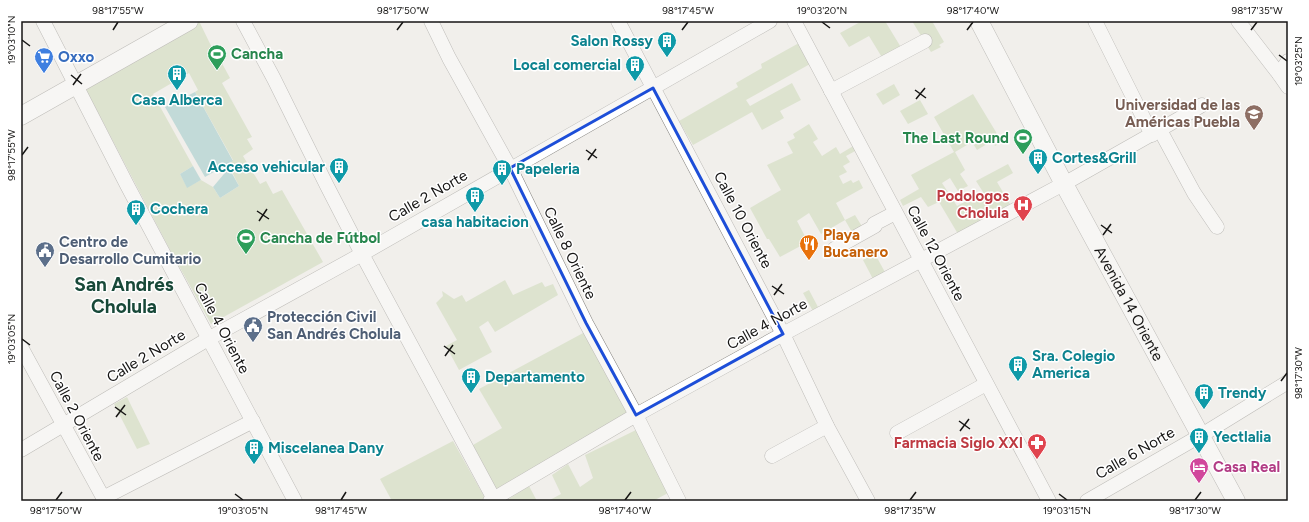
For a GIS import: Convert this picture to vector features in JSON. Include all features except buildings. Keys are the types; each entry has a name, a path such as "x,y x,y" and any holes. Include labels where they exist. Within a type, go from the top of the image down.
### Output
{"main road":[{"path":"21,116 189,21"},
{"name":"Avenida 14 Oriente","path":"980,21 1064,184 1236,501"}],"street":[{"name":"Calle 4 Oriente","path":"43,21 120,172 295,501"},
{"path":"243,21 274,79 362,254 493,500"},
{"name":"Calle 8 Oriente","path":"431,21 452,63 510,168 586,323 636,415 679,501"},
{"name":"Calle 10 Oriente","path":"618,21 783,334 827,426 868,501"},
{"name":"Calle 2 Norte","path":"21,450 208,339 362,254 510,168 770,21"},
{"name":"Calle 12 Oriente","path":"794,21 1049,501"},
{"path":"1095,21 1156,132 1194,194 1217,227"},
{"path":"1238,21 1280,74 1288,88"},
{"path":"831,91 925,41"},
{"path":"1280,74 1288,61"},
{"name":"Calle 4 Norte","path":"493,500 636,415 783,334 1064,184 1202,105"},
{"path":"834,249 875,226 874,224 895,213"},
{"name":"Calle 2 Oriente","path":"21,347 104,500"},
{"name":"Calle 6 Norte","path":"1087,501 1288,382"},
{"path":"898,433 986,384"},
{"path":"104,500 253,421"},
{"path":"772,456 827,426"}],"highlighted area":[{"path":"653,88 783,334 636,415 586,323 510,168"}],"green space":[{"path":"195,21 199,21 216,56 218,56 230,78 222,83 252,137 247,139 253,149 243,156 260,184 266,181 273,194 282,190 323,262 211,324 169,248 86,90","holes":["189,73 198,90 195,92 233,160 228,164 239,186 220,198 213,187 201,180 187,187 180,174 193,166 153,94"]},
{"path":"862,21 885,21 902,49 883,59 869,36 849,47 840,33"},
{"path":"912,21 932,21 944,42 939,45 941,47 931,52"},
{"path":"799,43 810,64 746,100 750,106 792,83 801,100 780,111 784,118 762,130 752,112 693,145 679,121 738,87 736,83 762,68 761,64"},
{"path":"894,84 900,95 883,105 876,94"},
{"path":"973,94 1002,142 995,146 992,141 977,150 972,142 955,152 965,170 960,174 968,186 958,191 950,178 942,183 957,206 983,192 976,181 1008,164 1013,173 997,182 1010,204 958,234 939,202 928,207 921,197 903,206 900,200 919,189 911,175 954,152 934,117"},
{"path":"920,100 928,114 908,124 900,111"},
{"path":"809,124 818,139 813,142 822,156 836,147 840,154 855,145 857,150 846,156 850,162 843,166 847,172 839,176 843,184 851,180 853,183 859,180 863,188 836,203 845,220 821,234 809,213 797,221 808,242 780,257 769,239 767,239 750,208 781,190 767,165 793,153 787,142 795,138 793,134"},
{"path":"855,215 863,228 853,234 845,220"},
{"path":"875,254 886,274 874,281 863,260"},
{"path":"505,280 513,295 542,282 545,287 553,284 558,295 495,332 488,321 479,327 492,352 459,370 446,346 457,340 436,303 443,296 442,291 454,299 462,295 466,302"},
{"path":"809,290 818,307 836,297 838,300 814,313 803,293"},
{"path":"585,332 630,415 496,489 473,445 502,428 479,389"},
{"path":"127,397 150,444 137,449 114,404"},
{"path":"638,429 670,492 653,501 548,501 561,494 552,475 568,464 580,487 593,478 585,455"},
{"path":"453,441 485,498 478,501 392,501 380,479"},
{"path":"529,486 537,501 505,501"}],"water":[{"path":"195,92 233,161 205,177 165,107"},
{"path":"193,166 201,180 187,188 180,174"},
{"path":"229,168 239,186 220,198 213,187"}],"place":[{"name":"Salon Rossy","path":"667,58"},
{"name":"Cancha","path":"217,71"},
{"name":"Oxxo","path":"44,74"},
{"name":"Local comercial","path":"635,82"},
{"name":"Casa Alberca","path":"177,91"},
{"name":"Universidad de las Américas Puebla","path":"1254,131"},
{"name":"The Last Round","path":"1023,155"},
{"name":"Cortes&Grill","path":"1038,175"},
{"name":"Acceso vehicular","path":"339,184"},
{"name":"Papeleria","path":"502,186"},
{"name":"casa habitacion","path":"475,213"},
{"name":"Podologos Cholula","path":"1023,222"},
{"name":"Cochera","path":"136,226"},
{"name":"Cancha de Fútbol","path":"246,255"},
{"name":"Playa Bucanero","path":"809,261"},
{"name":"Centro de Desarrollo Cumitario","path":"45,268"},
{"name":"Protección Civil San Andrés Cholula","path":"253,343"},
{"name":"Sra. Colegio America","path":"1018,382"},
{"name":"Departamento","path":"471,394"},
{"name":"Trendy","path":"1204,410"},
{"name":"Yectlalia","path":"1199,454"},
{"name":"Farmacia Siglo XXI","path":"1037,460"},
{"name":"Miscelanea Dany","path":"254,465"},
{"name":"Casa Real","path":"1199,484"}],"district":[{"name":"San Andrés Cholula","path":"124,295"}]}
